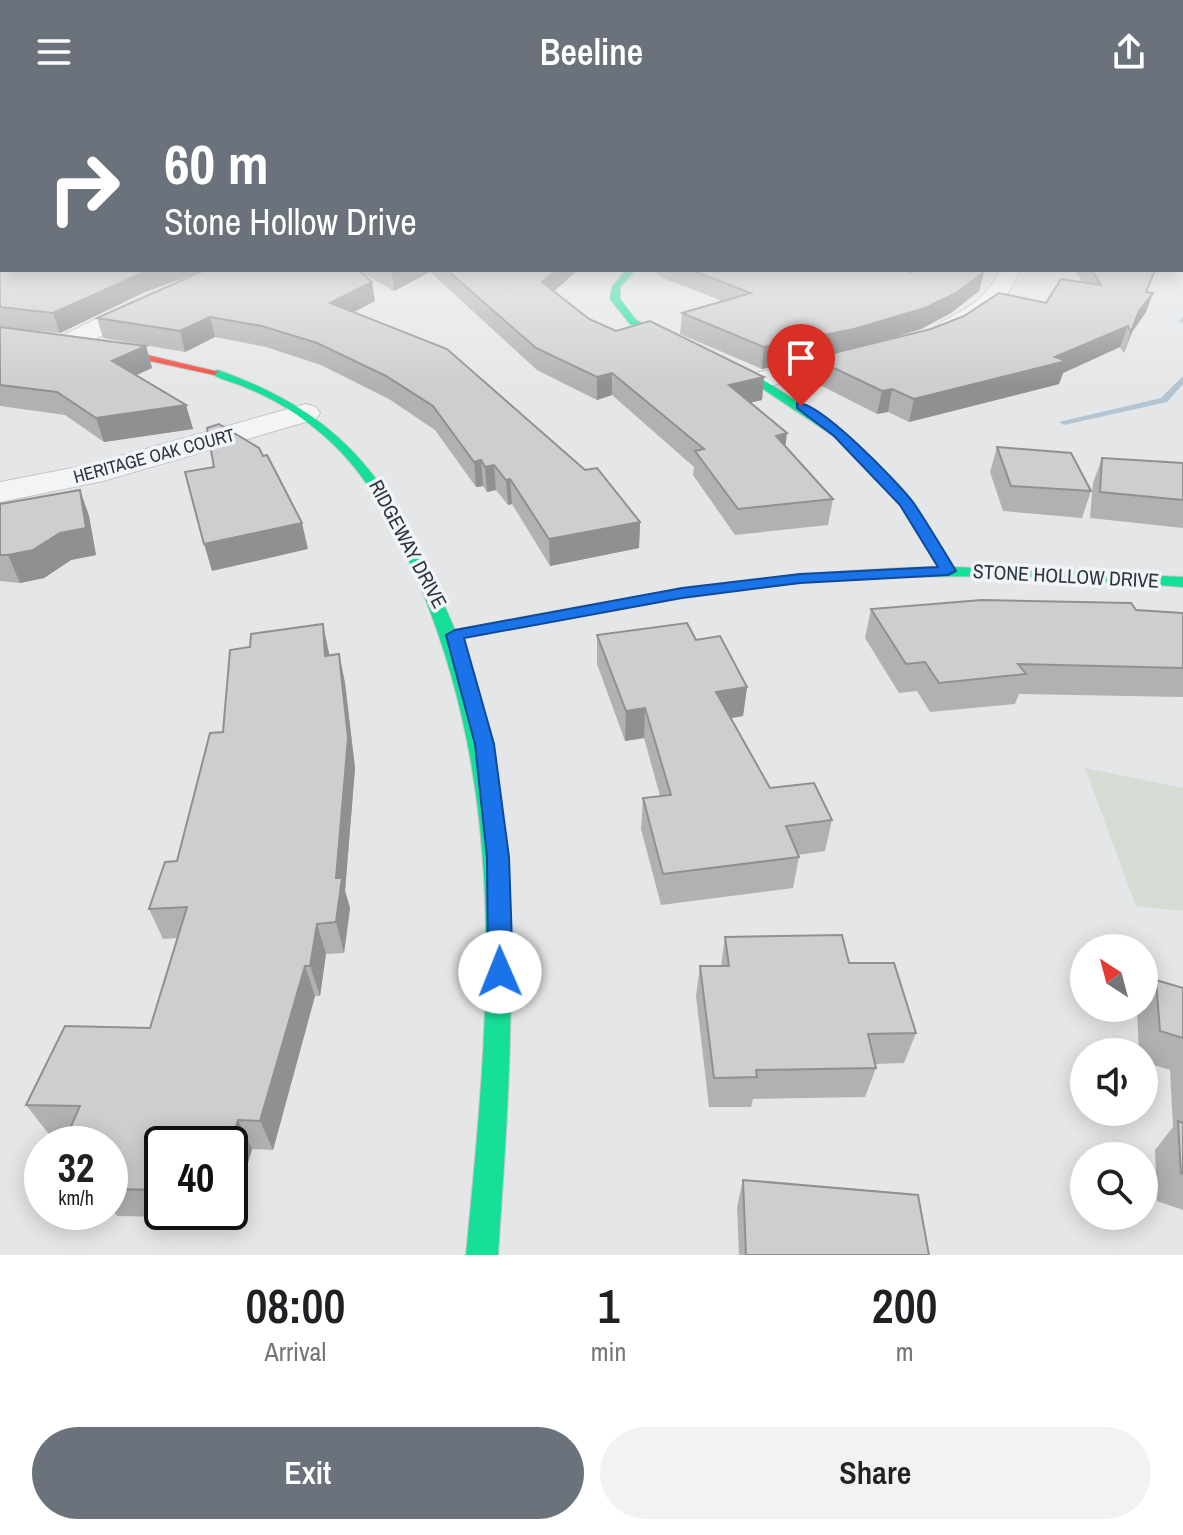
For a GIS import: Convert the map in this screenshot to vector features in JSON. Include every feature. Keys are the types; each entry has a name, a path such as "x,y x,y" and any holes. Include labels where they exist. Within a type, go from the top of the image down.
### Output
{"street":[{"path":"62,345 152,301 210,279"},
{"name":"STONE HOLLOW DRIVE","path":"623,279 616,287 615,299 633,322 758,381 839,434 906,503 948,571"},
{"path":"928,336 981,309 998,294 1005,279"},
{"name":"RIDGEWAY DRIVE","path":"0,337 190,366 269,393 306,413 344,442 368,470 428,572 455,635 484,744 498,857 501,1029 482,1255"},
{"path":"758,381 878,351"},
{"name":"HERITAGE OAK COURT","path":"0,492 105,470 306,413"},
{"name":"STONE HOLLOW DRIVE","path":"455,635 682,593 800,578 948,571 1062,573 1183,582"}],"shaded area":[{"path":"1085,768 1183,788 1183,911 1136,906"}],"building":[{"path":"0,279 130,279 53,313 0,307"},
{"path":"185,279 368,279 372,282 330,303 447,349 585,470 597,468 640,522 549,539 510,479 506,480 494,465 485,467 481,460 474,462 433,406 386,376 317,343 262,326 210,317 180,331 97,318"},
{"path":"457,279 546,279 542,282 589,319 616,331 650,321 764,377 729,385 787,433 776,436 833,499 738,509 695,451 704,449 612,373 597,377 536,348"},
{"path":"714,279 975,279 956,293 925,308 854,329 764,347 682,313 751,293"},
{"path":"1061,279 1101,285 1097,279 1151,279 1146,292 1153,293 1139,311 1131,332 1128,326 1055,357 1066,361 914,399 892,389 882,391 826,364 802,369 793,363 931,329 964,316 999,293 1046,303"},
{"path":"0,327 146,346 112,361 186,405 96,418 57,392 0,385"},
{"path":"219,424 259,448 263,456 267,455 302,523 204,544 185,472 214,467 207,428"},
{"path":"997,447 1071,453 1091,491 1011,486"},
{"path":"1102,458 1183,463 1183,500 1100,492"},
{"path":"80,490 86,528 60,533 33,550 0,555 0,504"},
{"path":"982,600 1131,603 1136,610 1183,613 1183,668 1018,664 1026,674 939,683 925,662 906,664 871,609"},
{"path":"687,623 696,640 720,636 747,687 716,692 770,788 814,783 832,820 786,826 799,857 663,874 643,798 671,795 645,708 626,711 597,635"},
{"path":"323,624 325,656 339,654 348,738 336,878 342,878 336,922 317,924 310,966 305,966 260,1121 238,1120 236,1126 144,1126 144,1190 128,1189 128,1126 71,1126 80,1106 26,1105 65,1026 150,1028 187,907 149,909 165,862 177,861 210,733 223,732 230,650 250,647 251,634"},
{"path":"842,935 849,963 894,963 916,1033 868,1034 876,1068 756,1070 757,1077 714,1078 700,966 729,966 725,937"},
{"path":"1158,981 1183,988 1183,1038 1160,1031"},
{"path":"1178,1121 1183,1123 1183,1174 1181,1173"},
{"path":"743,1180 918,1195 929,1255 746,1255"}],"waterway":[{"path":"1064,422 1164,400 1183,379"}],"traffic: fast":[{"path":"623,279 616,287 615,299 633,322 758,381 839,434 906,503 948,571"},
{"path":"214,372 285,402 338,442 361,467 400,527 453,645 476,730 491,816 498,902 496,1078 482,1255"},
{"path":"455,635 671,595 802,578 992,572 1183,582"}],"traffic: jam":[{"path":"0,337 118,351 214,372"}],"route":[{"path":"500,972 498,857 484,744 455,635 682,593 800,578 948,571 906,503 839,434 801,406"}]}
